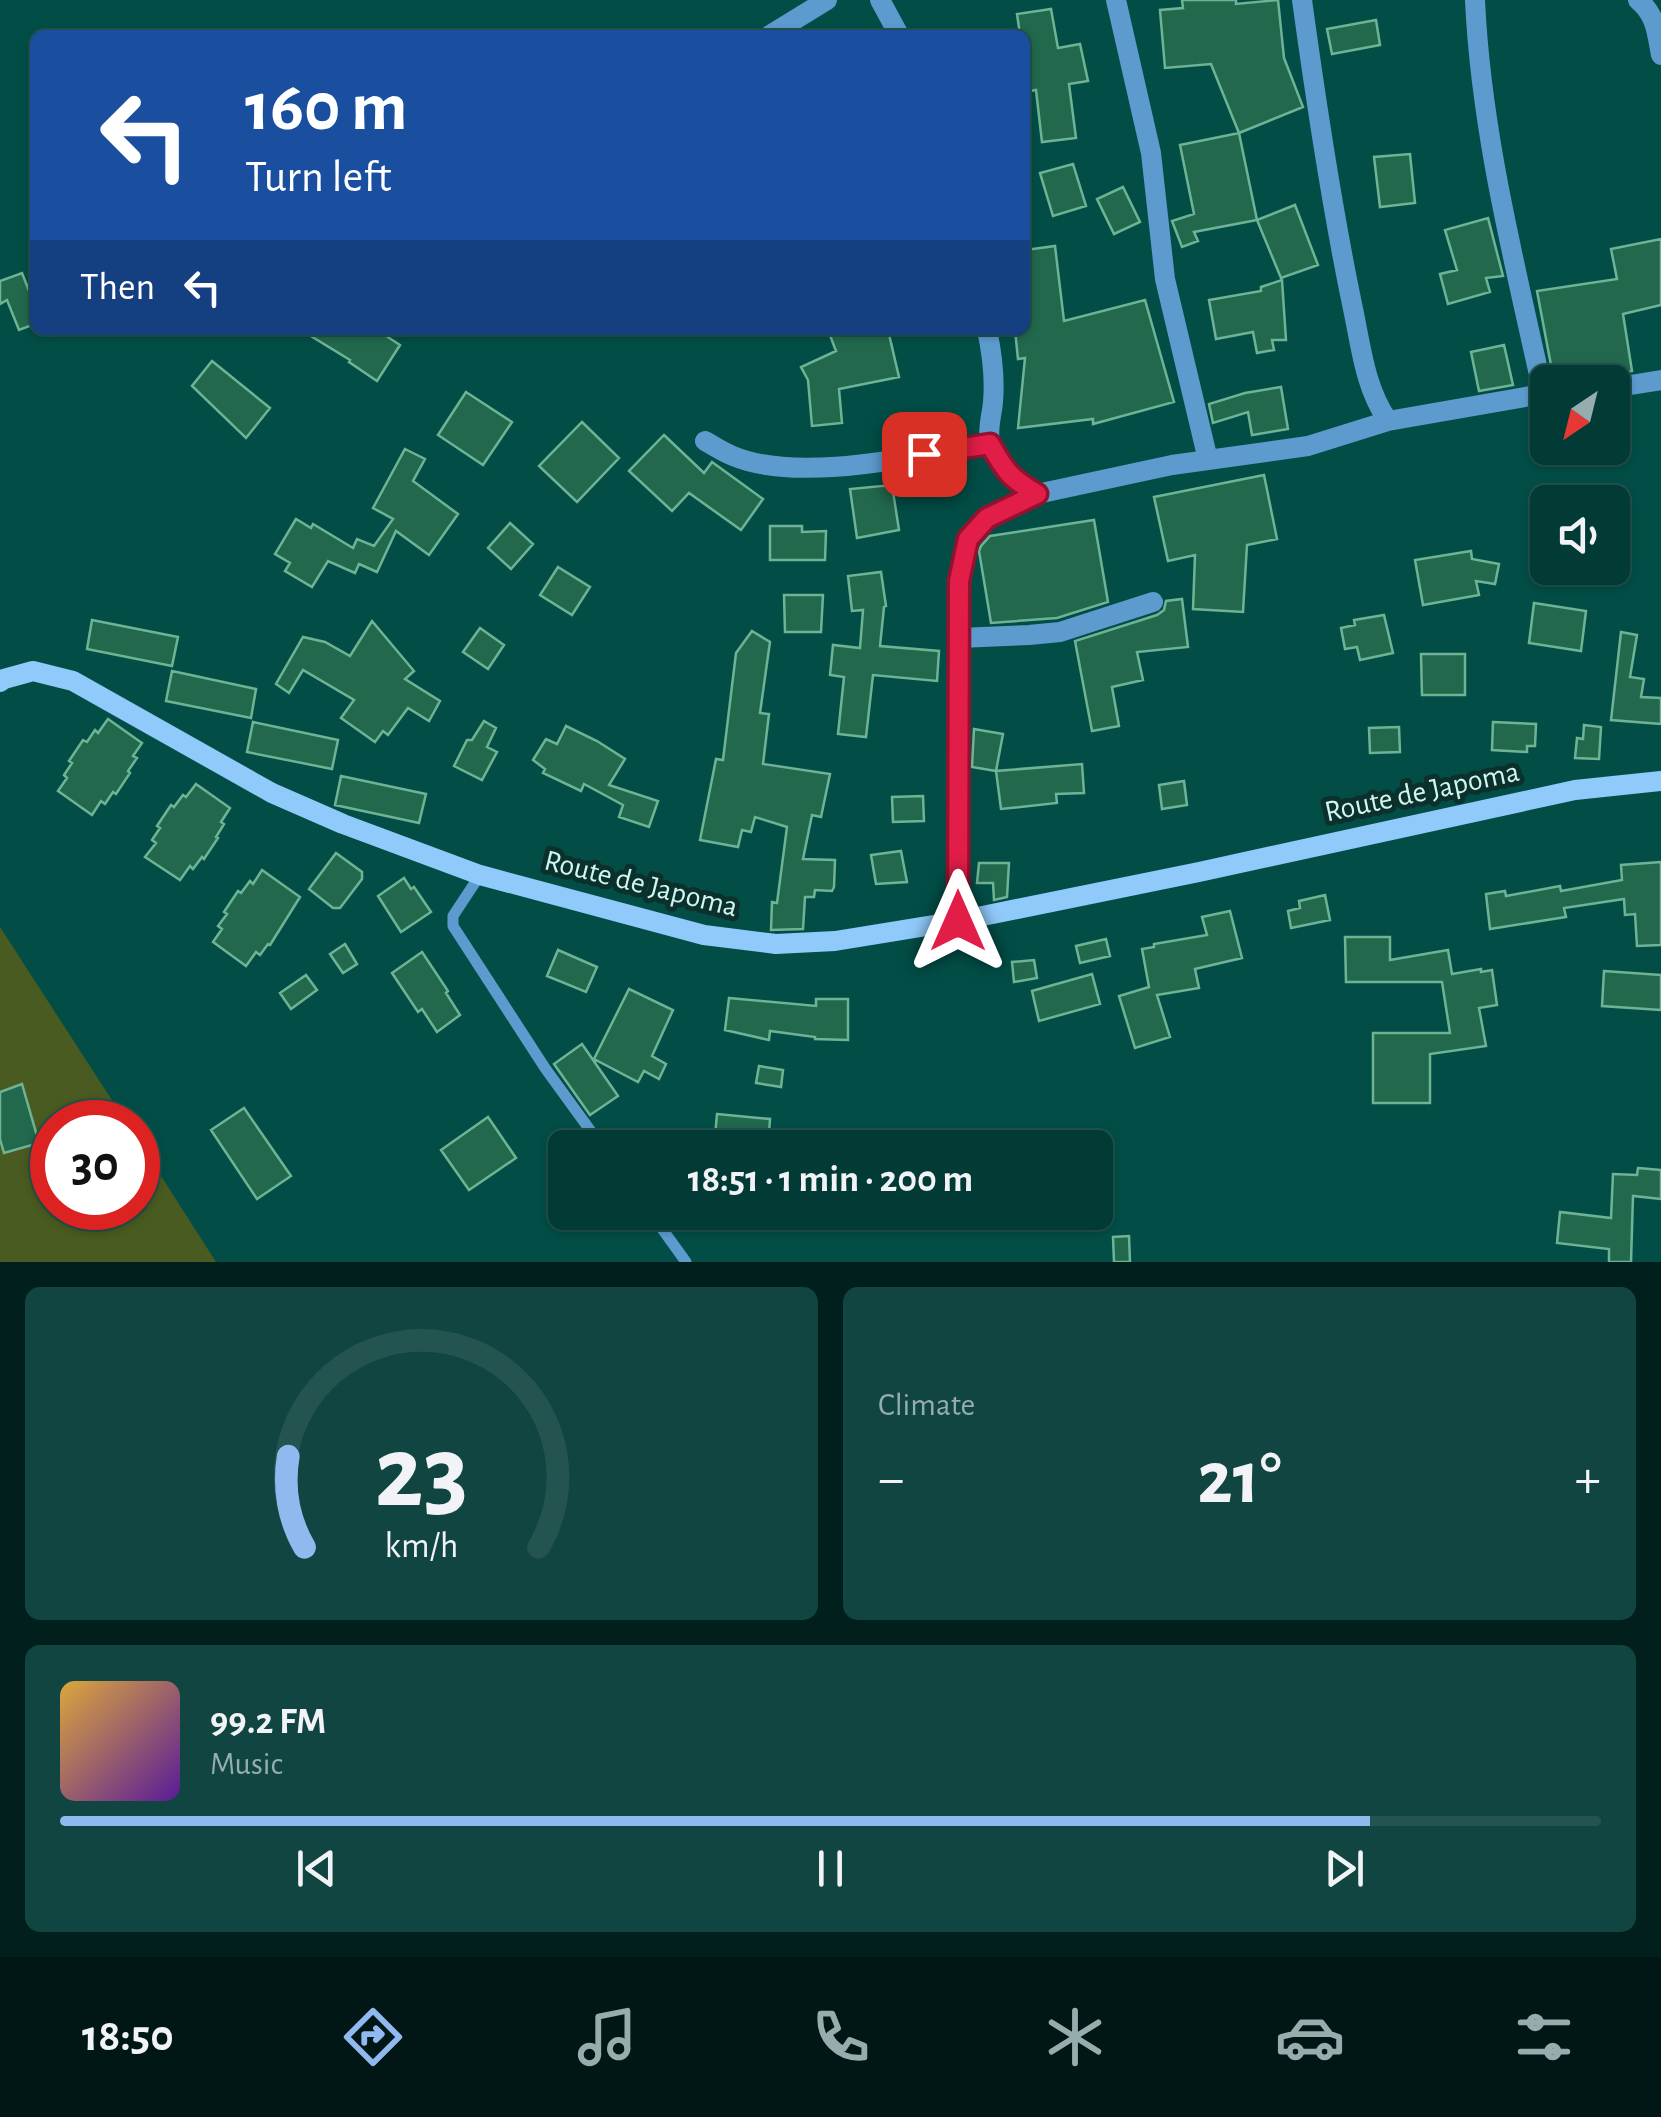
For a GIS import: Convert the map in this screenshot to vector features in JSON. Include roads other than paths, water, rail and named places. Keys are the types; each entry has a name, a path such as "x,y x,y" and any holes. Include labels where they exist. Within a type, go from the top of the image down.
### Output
{"street":[{"path":"778,30 827,0"},
{"path":"880,0 895,30"},
{"path":"1116,0 1150,153 1165,279 1208,460"},
{"path":"1302,0 1342,256 1370,391 1388,421"},
{"path":"1475,0 1494,156 1539,365"},
{"path":"1638,0 1648,8 1655,22 1661,55"},
{"path":"988,335 994,386 990,444 1015,481 1037,494"},
{"path":"1630,385 1661,380"},
{"path":"958,921 959,581 968,539 987,518 1037,494 1172,465 1308,446 1388,421 1530,396"},
{"path":"705,441 734,456 764,464 824,469 990,444"},
{"path":"958,638 1060,632 1153,602"},
{"name":"Route de Japoma","path":"0,682 33,671 73,682 272,794 480,874 704,935 776,944 834,941 958,921 1575,790 1661,781"}],"lane":[{"path":"480,874 454,916 453,926 589,1130"},
{"path":"663,1230 686,1262"}]}
